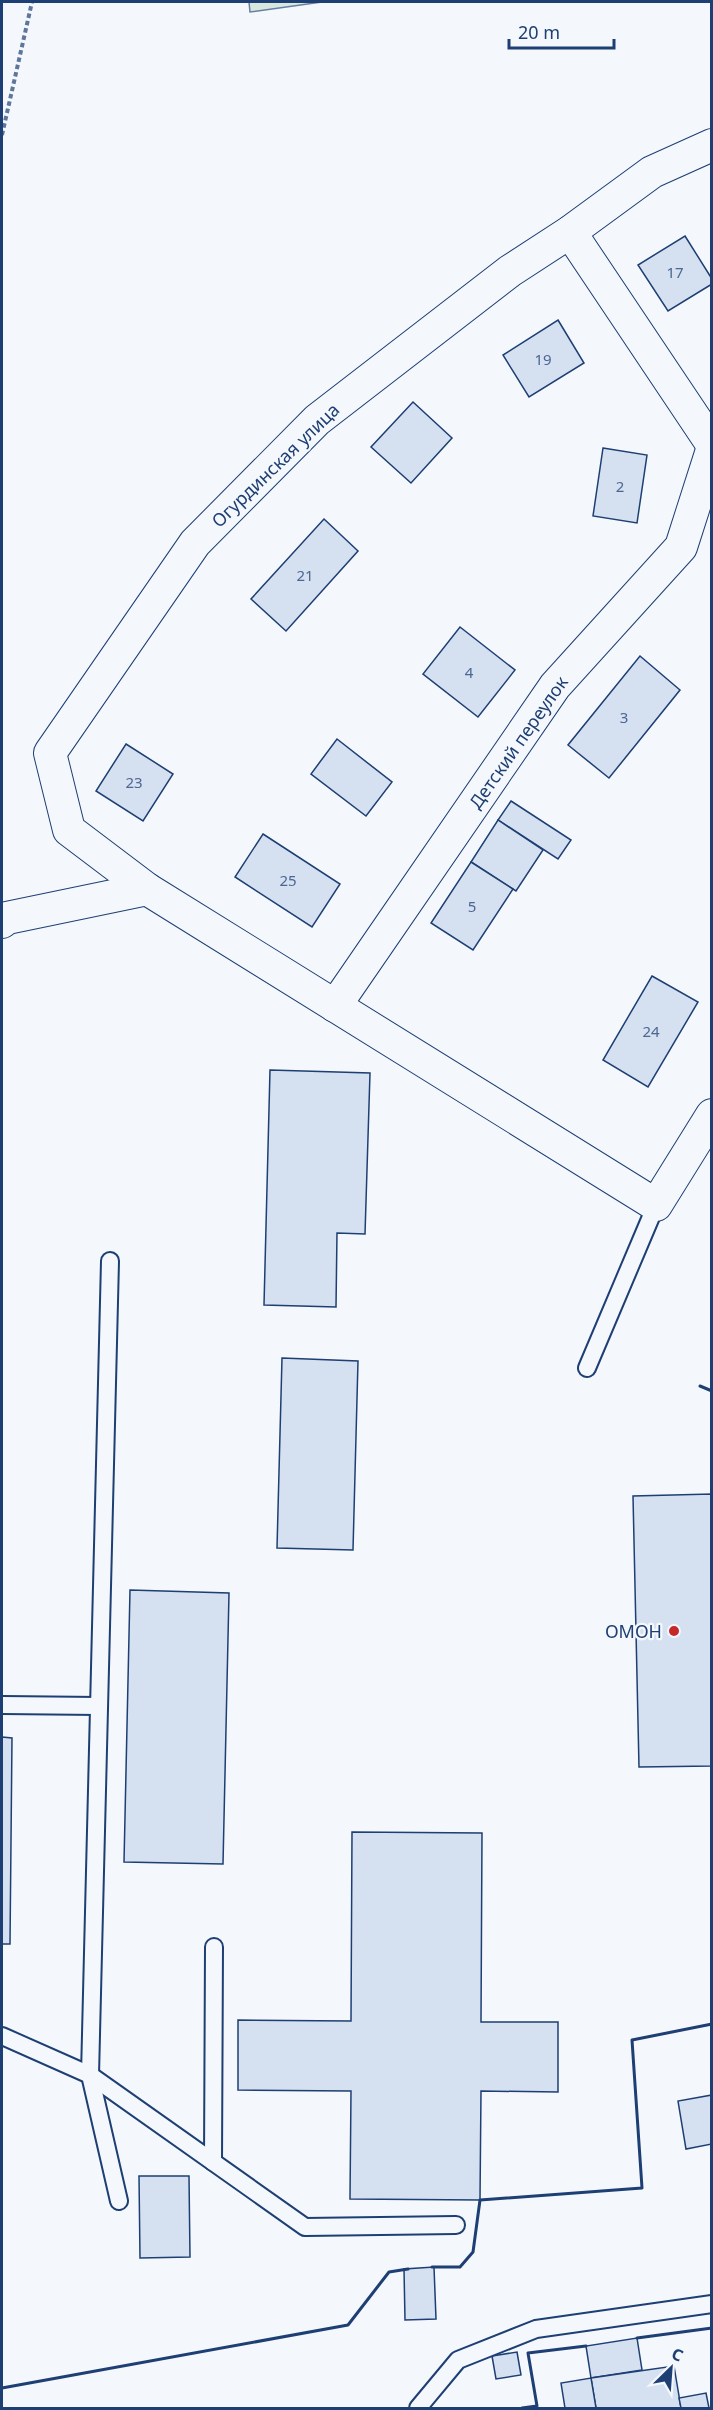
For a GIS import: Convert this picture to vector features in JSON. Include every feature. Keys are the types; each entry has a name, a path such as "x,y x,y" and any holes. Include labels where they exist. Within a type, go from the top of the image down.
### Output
{"street":[{"name":"Огурдинская улица","path":"656,1205 147,889 69,830 50,753 195,543 316,420 510,271 570,232 652,172 711,145"},
{"path":"570,232 711,444"},
{"name":"Детский переулок","path":"335,1006 555,686 681,547 711,450"},
{"path":"2,922 7,918 147,889"},
{"path":"656,1205 711,1115"}],"lane":[{"path":"587,1368 656,1205"},
{"path":"110,1261 90,2075 119,2201"},
{"path":"2,1705 99,1706"},
{"path":"213,2162 214,1947"},
{"path":"2,2036 90,2075 305,2227 456,2225"},
{"path":"418,2409 459,2360 536,2329 711,2304"}],"path":[{"path":"2,135 32,2"}],"shaded area":[{"path":"249,2 322,2 250,12"}],"building":[{"path":"685,236 712,279 712,284 668,311 638,265"},
{"path":"558,320 584,363 529,397 503,355"},
{"path":"413,402 452,438 411,483 371,447"},
{"path":"603,448 647,455 637,523 593,516"},
{"path":"324,519 358,551 286,631 251,599"},
{"path":"460,627 515,670 478,717 423,674"},
{"path":"640,656 680,690 609,778 568,745"},
{"path":"337,739 392,782 366,816 311,774"},
{"path":"126,744 173,774 143,821 96,791"},
{"path":"511,801 571,840 558,859 498,820"},
{"path":"498,820 543,850 516,891 471,862"},
{"path":"263,834 340,884 312,927 235,877"},
{"path":"471,862 513,889 473,950 431,923"},
{"path":"652,976 698,1002 648,1087 603,1060"},
{"path":"270,1070 370,1073 365,1234 337,1233 336,1307 264,1305"},
{"path":"282,1358 358,1361 353,1550 277,1548"},
{"name":"ОМОН","path":"712,1494 712,1766 639,1767 633,1496"},
{"path":"130,1590 229,1593 223,1864 124,1862"},
{"path":"2,1737 12,1738 10,1944 2,1944"},
{"path":"352,1832 482,1833 481,2022 558,2022 558,2092 481,2091 480,2200 350,2199 351,2091 238,2090 238,2020 351,2021"},
{"path":"712,2095 712,2144 686,2149 678,2101"},
{"path":"139,2176 189,2176 190,2257 140,2258"},
{"path":"434,2267 436,2319 405,2320 404,2269"},
{"path":"637,2338 642,2370 591,2378 586,2346"},
{"path":"517,2352 521,2375 496,2379 492,2356"},
{"path":"674,2366 681,2408 596,2408 591,2378"},
{"path":"591,2378 596,2408 565,2408 561,2383"},
{"path":"706,2393 709,2408 681,2408 679,2398"}],"wall":[{"path":"700,1386 712,1391"},
{"path":"432,2267 460,2267 473,2252 480,2200 642,2188 632,2040 712,2024"},
{"path":"2,2388 348,2325 389,2272 408,2269"},
{"path":"637,2338 712,2328"},
{"path":"522,2408 537,2406 528,2353 586,2346"}],"place":[{"name":"ОМОН","path":"674,1631"}]}
